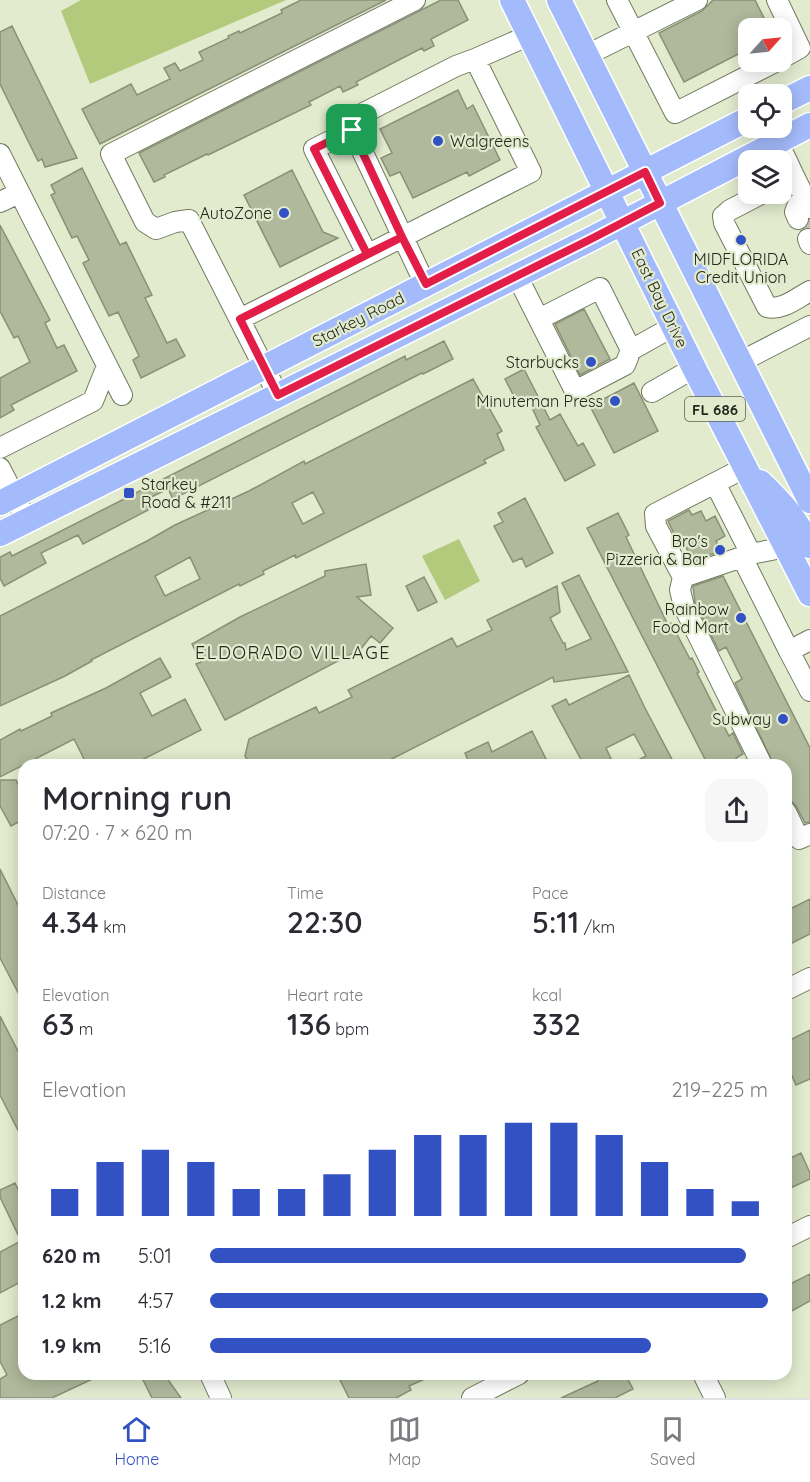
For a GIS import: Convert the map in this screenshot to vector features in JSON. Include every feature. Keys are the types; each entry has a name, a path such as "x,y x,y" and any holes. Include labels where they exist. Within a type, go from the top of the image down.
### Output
{"main road":[{"name":"East Bay Drive","path":"512,0 694,368 810,594"},
{"name":"FL 686","path":"559,0 810,501"},
{"path":"792,97 810,88"},
{"name":"Starkey Road","path":"7,499 738,124"},
{"name":"Starkey Road","path":"0,534 517,276 810,125"},
{"path":"746,467 787,507 810,546"}],"street":[{"path":"278,395 208,253 189,220 156,229 144,222 111,154 415,0"},
{"path":"587,55 697,0"},
{"path":"777,0 805,46"},
{"path":"623,2 633,32 675,113 755,72"},
{"path":"426,284 348,121 456,66 530,35"},
{"path":"240,319 531,172 475,59"},
{"path":"352,130 314,149 367,254"},
{"path":"778,142 800,199"},
{"path":"0,154 122,395"},
{"path":"0,202 19,193"},
{"path":"742,204 723,216 724,223 767,307 774,309 780,307 810,291"},
{"path":"517,276 575,391 625,365 631,350 674,326"},
{"path":"539,319 600,288 631,350"},
{"path":"740,362 810,327"},
{"path":"0,448 93,401 107,366"},
{"path":"652,392 694,368"},
{"path":"746,467 654,516 656,526 683,577 680,590 684,608 759,759"},
{"path":"0,468 7,499 27,520"},
{"path":"715,483 789,651 810,692"},
{"path":"683,577 747,555 786,547"},
{"path":"789,651 810,640"},
{"path":"792,824 800,839 810,834"},
{"path":"792,987 810,978"},
{"path":"792,1235 810,1226"},
{"path":"212,1380 220,1398"},
{"path":"472,1398 507,1380"},
{"path":"706,1380 715,1398"}],"green space":[{"path":"81,0 286,0 90,84 61,11"},
{"path":"459,539 480,581 445,600 422,556"}],"building":[{"path":"301,0 386,0 100,144 82,109 131,84 137,95 170,79 164,68 175,63 180,71 203,60 199,52 229,38 228,36 239,31 240,33 282,13 281,10"},
{"path":"441,0 458,0 468,20 431,39 434,46 424,51 422,48 356,82 358,85 343,92 340,86 309,102 311,105 164,175 165,177 154,182 139,153"},
{"path":"713,0 755,0 764,18 738,18 738,54 684,82 659,33 702,11"},
{"path":"12,26 77,158 45,167 42,159 38,161 0,84 0,32"},
{"name":"Walgreens","path":"458,90 467,109 473,105 500,160 469,176 467,172 413,198 400,172 390,176 381,158 392,153 380,129"},
{"path":"82,168 120,245 126,242 152,295 145,298 167,343 176,339 185,356 141,378 133,360 139,356 118,312 109,316 83,263 89,260 77,236 72,238 51,195 55,193 51,185"},
{"name":"AutoZone","path":"292,170 323,232 338,238 280,267 244,195"},
{"path":"0,225 50,320 45,323 57,348 64,345 77,371 11,405 14,410 0,418 0,378 30,362 18,336 14,338 0,311"},
{"path":"584,309 610,359 580,375 555,324"},
{"path":"444,341 453,359 173,499 168,489 147,499 152,508 83,544 78,535 41,553 46,563 4,586 0,578 0,557 10,552 12,556 405,356 406,360"},
{"path":"524,369 550,420 560,414 578,446 583,443 595,465 565,481 536,427 540,425 528,399 518,404 505,379"},
{"path":"473,379 502,431 497,434 504,450 484,460 486,463 296,558 295,555 263,571 264,574 240,586 239,584 91,660 65,676 0,706 0,616 175,525 249,491 304,461 305,464","holes":["313,492 324,513 303,524 292,503","190,557 200,579 165,596 155,576"]},
{"path":"634,383 658,431 614,453 590,406"},
{"path":"525,498 553,553 526,567 522,558 513,562 494,526 503,522 498,513"},
{"path":"689,510 692,515 701,511 706,521 715,516 725,536 716,541 721,551 693,561 679,534 675,536 668,521"},
{"path":"618,513 629,535 626,537 668,625 671,623 690,659 692,658 699,672 697,673 729,736 733,733 743,754 737,759 705,759 587,528"},
{"path":"366,564 371,595 357,597 393,628 380,643 371,636 361,649 225,720 196,664 201,662 192,644 240,617 325,576 325,571"},
{"path":"579,575 628,672 554,682 553,677 392,759 247,759 245,756 249,739 316,707 319,713 352,697 348,690 452,638 457,647 492,630 487,620 557,586 560,612 550,618 565,643 566,650 591,639 562,583"},
{"path":"723,576 810,748 810,822 805,823 792,802 792,759 771,759 735,683 742,679 726,647 719,651 695,603 693,586"},
{"path":"424,577 437,602 418,611 406,586"},
{"path":"160,658 171,677 140,693 152,716 185,699 201,730 144,759 84,759 74,739 35,759 18,759 18,768 0,777 0,740 106,688"},
{"path":"629,675 672,759 640,759 646,756 634,734 606,748 611,759 581,759 552,706 566,699 569,705"},
{"path":"532,731 546,759 468,759 465,753 488,742 492,752"},
{"path":"0,780 16,780 18,784 18,822 11,826 0,806"},
{"path":"0,869 18,905 18,992 0,958"},
{"path":"810,899 810,934 792,943 792,908"},
{"path":"0,1016 18,1051 18,1130 0,1095"},
{"path":"810,1030 810,1079 796,1085 792,1076 792,1039"},
{"path":"801,1153 810,1173 810,1179 792,1187 792,1157"},
{"path":"15,1183 18,1189 18,1235 0,1197 0,1190"},
{"path":"18,1243 18,1283 0,1293 0,1252"},
{"path":"810,1274 810,1301 792,1311 792,1283"},
{"path":"18,1316 18,1380 90,1380 52,1398 0,1398 0,1379 7,1375 0,1361 0,1325"},
{"path":"143,1380 168,1380 181,1398 152,1398"},
{"path":"340,1380 422,1380 409,1386 411,1390 396,1398 349,1398"},
{"path":"628,1380 633,1389 615,1398 561,1398 598,1381"}],"tunnel":[{"path":"803,215 810,229"}],"place":[{"name":"Walgreens","path":"438,141"},
{"name":"AutoZone","path":"284,213"},
{"name":"MIDFLORIDA Credit Union","path":"741,240"},
{"name":"Starbucks","path":"591,362"},
{"name":"Minuteman Press","path":"615,401"},
{"name":"Starkey Road & #211","path":"129,493"},
{"name":"Bro's Pizzeria & Bar","path":"720,550"},
{"name":"Rainbow Food Mart","path":"741,618"},
{"name":"Subway","path":"783,719"}],"district":[{"name":"ELDORADO VILLAGE","path":"293,652"}],"route":[{"path":"352,130 314,149 367,254 402,237 426,284 645,172 660,203 278,395 240,319 402,237 352,130"}]}
